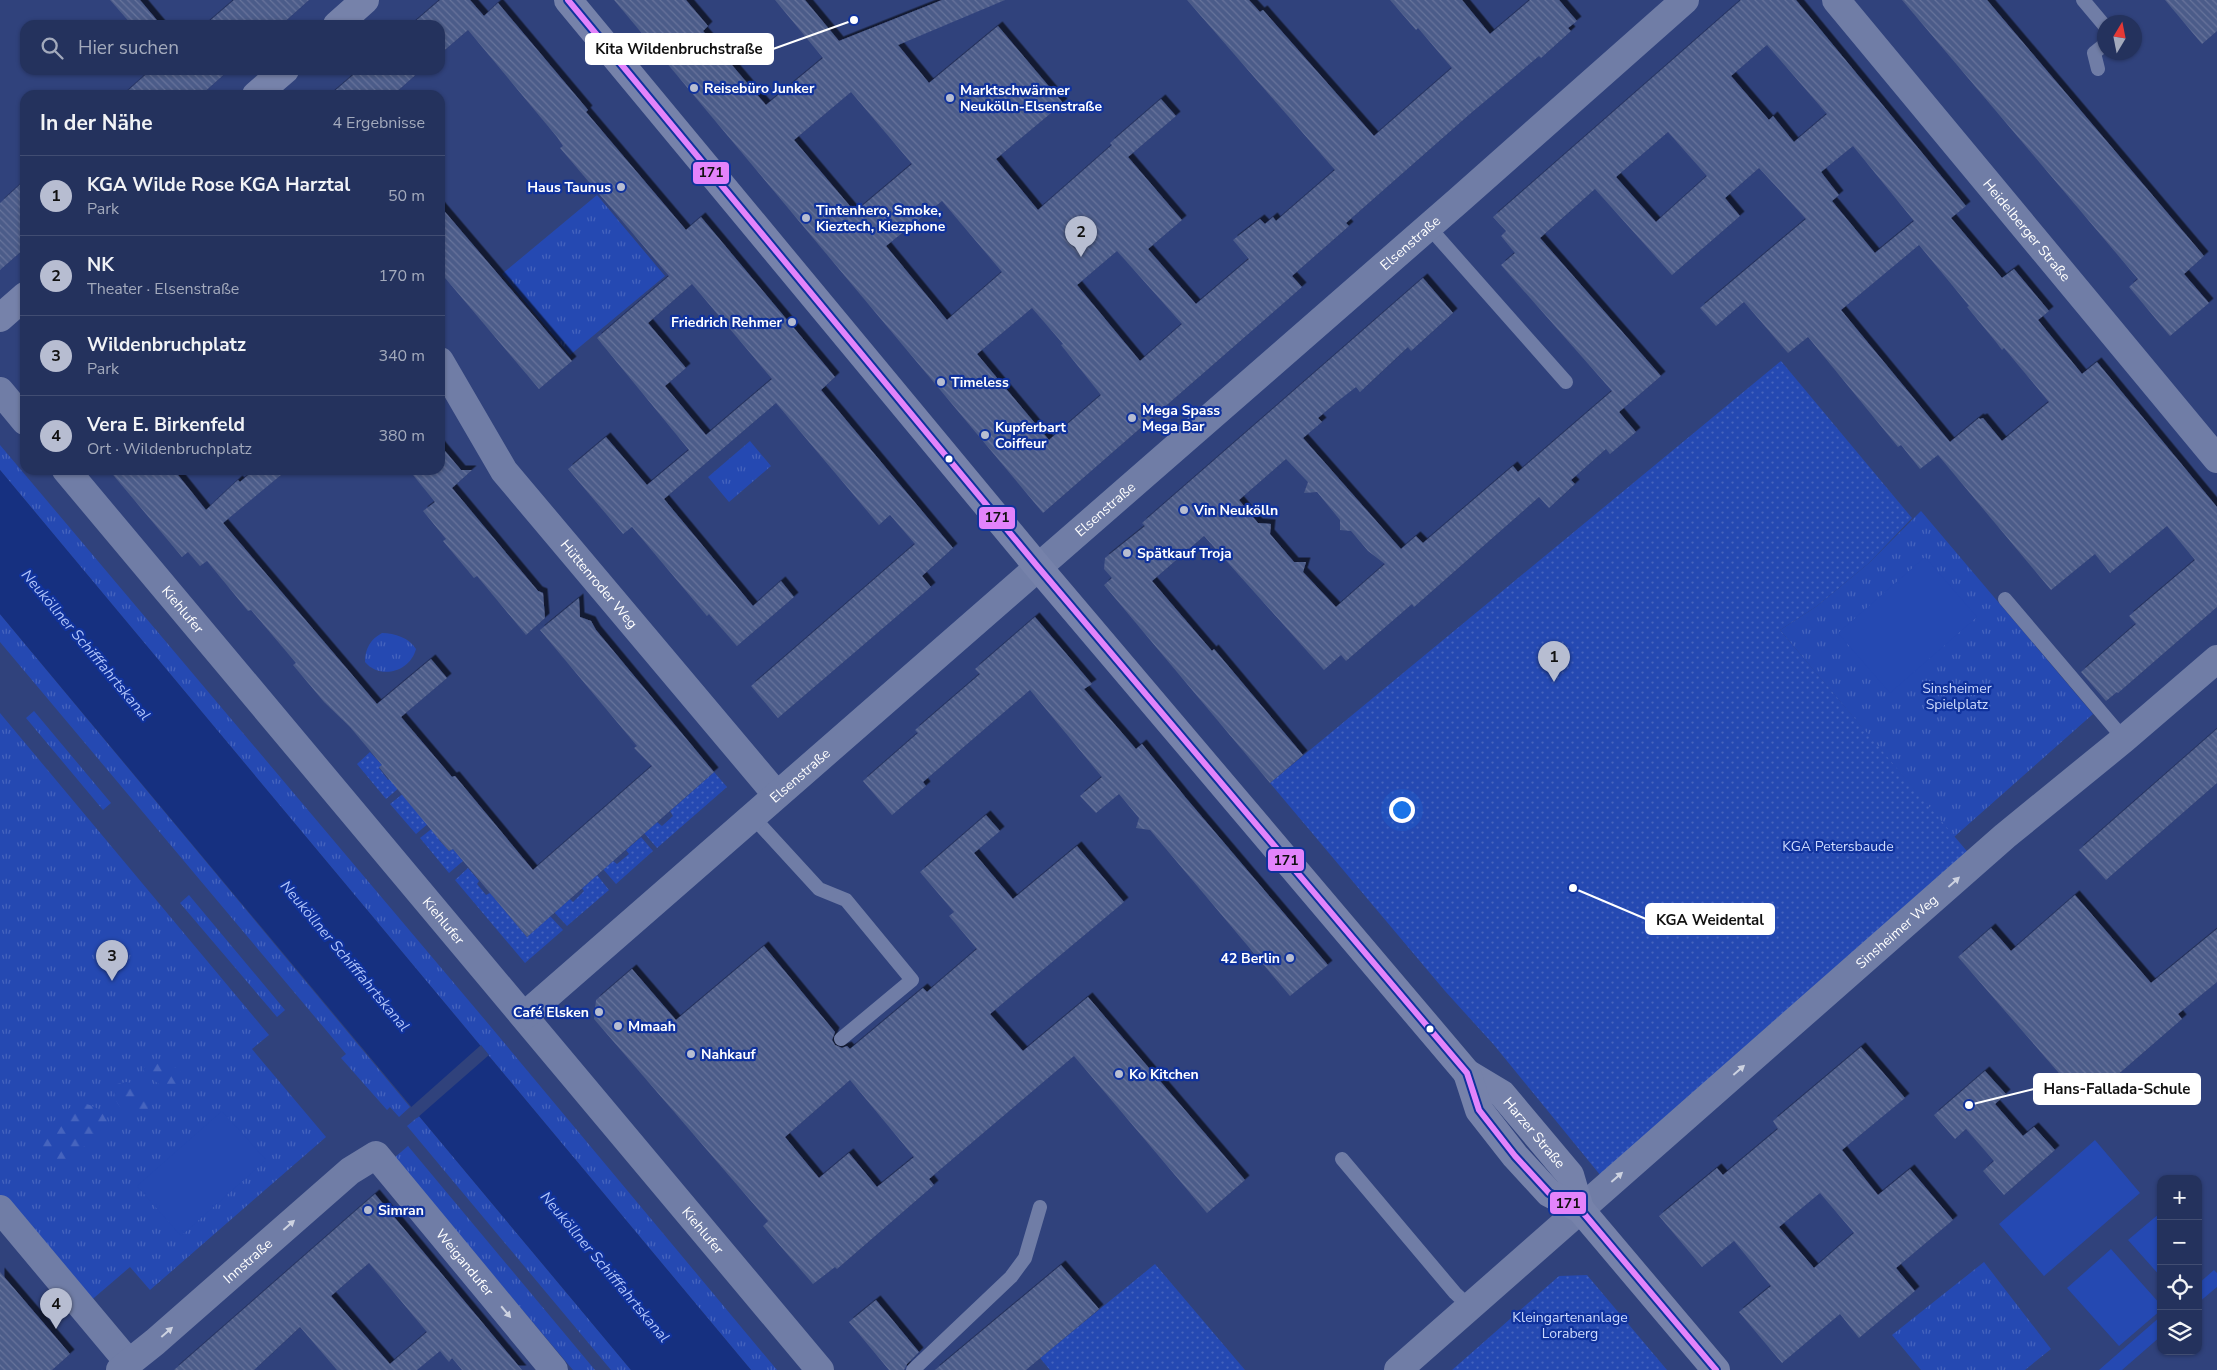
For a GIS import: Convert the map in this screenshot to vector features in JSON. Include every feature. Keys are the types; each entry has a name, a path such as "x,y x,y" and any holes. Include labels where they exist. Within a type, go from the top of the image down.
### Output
{"street":[{"path":"342,20 365,0"},
{"name":"Harzer Straße","path":"568,0 1038,567 1467,1073 1502,1094 1570,1175 1580,1209 1716,1370"},
{"name":"Elsenstraße","path":"524,1016 1685,0"},
{"name":"Heidelberger Straße","path":"1836,0 2217,459"},
{"path":"262,90 279,75"},
{"path":"0,318 20,300"},
{"name":"Hüttenroder Weg","path":"445,370 504,471 776,794"},
{"path":"0,392 20,415"},
{"name":"Kiehlufer","path":"70,475 820,1370"},
{"name":"Sinsheimer Weg","path":"1398,1370 2006,836 2124,739 2217,659"},
{"name":"Innstraße","path":"125,1366 350,1171 376,1155"},
{"name":"Weigandufer","path":"376,1155 554,1370"},
{"path":"0,1210 125,1366"}],"lane":[{"path":"2084,0 2097,16"},
{"path":"2097,51 2094,53 2098,70"},
{"path":"1428,226 1566,382"},
{"path":"2005,599 2124,739"},
{"path":"752,816 819,889 846,900 912,980 841,1039"},
{"path":"1342,1159 1455,1293 1470,1307"},
{"path":"913,1370 1011,1277 1026,1258 1040,1207"}],"green space":[{"path":"597,195 665,276 570,355 502,274"},
{"name":"KGA Petersbaude","path":"1781,361 1912,518 1869,563 1817,606 1780,630 1971,856 1601,1176 1494,1045 1445,991 1270,783"},
{"path":"750,441 771,466 729,502 708,477"},
{"path":"0,445 20,469 20,475 25,475 491,1027 777,1370 751,1370 0,470"},
{"name":"Sinsheimer Spielplatz","path":"1921,511 2093,714 1954,837 1780,630 1817,606 1869,563"},
{"path":"1925,557 1977,617 1890,693 1838,633"},
{"path":"0,614 410,1107 399,1117 390,1107 387,1110 341,1058 346,1054 0,642"},
{"path":"382,633 401,637 410,642 416,649 408,663 394,671 378,671 371,668 365,662 369,644"},
{"path":"34,711 111,803 103,810 26,718"},
{"path":"0,713 269,1035 252,1049 326,1137 150,1290 130,1267 88,1303 0,1198"},
{"path":"370,752 382,765 379,768 388,780 392,777 400,787 386,799 357,764"},
{"path":"714,772 727,787 657,848 644,833 657,822 662,826 673,816 670,811"},
{"path":"405,792 414,809 430,822 416,834 390,804"},
{"path":"434,827 442,836 439,840 449,851 453,849 463,861 449,873 420,838"},
{"path":"641,837 653,851 616,884 603,869 613,861 617,864 629,854 626,850"},
{"path":"468,868 479,881 477,884 486,895 490,893 527,937 550,916 563,930 525,963 455,880"},
{"path":"597,875 609,890 567,926 554,912 569,898 573,902 584,891 581,887"},
{"path":"189,895 285,1010 277,1017 180,903"},
{"path":"156,1060 169,1063 181,1072 179,1081 174,1088 161,1085 143,1070 147,1062"},
{"path":"126,1082 138,1084 150,1092 152,1102 144,1115 128,1112 117,1102 114,1091 117,1084"},
{"path":"80,1102 100,1110 108,1121 98,1139 79,1148 73,1162 58,1168 44,1157 40,1141 57,1118"},
{"path":"222,1111 266,1160 181,1236 137,1186"},
{"path":"419,1116 631,1370 611,1370 407,1126"},
{"path":"2095,1140 2140,1193 2044,1276 1999,1224"},
{"path":"408,1146 595,1370 573,1370 394,1158"},
{"path":"2157,1216 2157,1273 2128,1240"},
{"path":"2111,1249 2157,1301 2157,1313 2119,1346 2067,1288"},
{"path":"1984,1262 2051,1349 2025,1370 1921,1370 1892,1335"},
{"path":"1155,1264 1245,1370 1050,1370 1040,1358"},
{"path":"2214,1270 2217,1273 2217,1287 2202,1300 2202,1280"},
{"name":"Kleingartenanlage Loraberg","path":"1587,1275 1667,1370 1452,1370 1559,1276"},
{"path":"2157,1319 2157,1339 2122,1370 2099,1370"}],"water":[{"name":"Neuköllner Schifffahrtskanal","path":"0,470 751,1370 631,1370 0,614"}],"pier":[{"path":"481,1045 489,1055 417,1118 409,1109"}],"building":[{"path":"110,0 140,0 157,20 128,20"},
{"path":"234,0 309,0 287,20 211,20"},
{"path":"440,0 470,0 484,16 498,3 588,110 586,112 686,230 701,217 835,377 821,390 953,548 922,576 931,587 778,718 751,686 915,544 890,515 879,525 776,403 664,499 753,606 781,581 794,597 737,646 709,614 707,616 632,527 623,534 568,469 606,437 647,485 689,450 597,338 669,276 560,148 563,146 557,137 468,30 445,50 445,20 417,20","holes":["692,284 772,379 706,435 665,386 686,368 648,323"]},
{"path":"614,0 686,0 708,26 703,31 766,105 823,58 775,0 805,0 839,41 942,0 1005,0 898,45 929,83 998,26 1063,103 996,159 1038,210 1112,145 1110,143 1161,99 1176,116 1128,157 1182,220 1148,249 1196,304 1249,259 1233,240 1260,219 1265,224 1273,217 1276,221 1335,170 1187,0 1249,0 1260,12 1263,10 1374,136 1452,68 1418,28 1416,30 1390,0 1462,0 1490,34 1530,0 1559,0 1577,21 1568,28 1571,31 1541,58 1539,56 1471,113 1346,223 1349,226 1292,276 1302,287 1043,513","holes":["851,92 912,164 855,212 794,140","942,201 1002,272 947,320 886,246","1117,251 1182,324 1140,361 1077,285","1032,308 1063,344 1061,345 1101,395 1049,440 977,354"]},
{"path":"1741,0 1796,0 1966,206 1951,218 2002,278 2014,269 2049,311 2038,320 2082,374 2097,362 2217,507 2217,607 2118,693 2106,701 2081,672 2136,624 2129,616 2195,560 2167,526 2110,573 2095,554 2051,590 1938,455 1920,469 1901,445 1898,447 1808,337 1788,353 1744,302 1716,326 1700,308 1806,219 1759,168 1725,198 1740,216 1672,275 1595,189 1540,238 1661,376 1619,412 1636,432 1610,454 1606,449 1571,480 1575,484 1549,508 1539,497 1414,607 1412,604 1346,661 1341,655 1324,670 1204,536 1152,581 1212,651 1214,649 1303,755 1270,783 1104,585 1112,578 1104,569 1105,558 1145,526 1142,523 1423,278 1453,313 1411,351 1408,347 1360,392 1356,387 1338,401 1318,418 1322,422 1303,438 1401,549 1416,536 1423,543 1513,466 1518,472 1612,391 1501,265 1515,253 1501,236 1506,231 1493,217","holes":["1767,45 1827,114 1794,142 1773,116 1769,120 1731,76","1668,132 1707,176 1656,222 1616,177","1853,146 1914,221 1875,253 1832,201 1839,195 1821,172","1919,245 2002,350 2004,348 2049,402 2002,441 1983,418 1979,418 1950,442 1841,310","1286,459 1308,482 1304,493 1317,492 1340,520 1340,530 1351,531 1368,551 1385,564 1336,607 1303,572 1306,562 1294,562 1270,534 1271,524 1258,523 1239,500"]},
{"path":"1902,0 1987,0 2204,256 2184,274 2209,303 2170,336 2129,287 2138,279"},
{"path":"2165,0 2217,0 2217,31 2202,44"},
{"path":"145,75 223,75 207,90 129,90"},
{"path":"353,75 415,75 399,90 336,90"},
{"path":"20,185 20,252 0,270 0,203"},
{"path":"445,212 572,361 539,389 445,278"},
{"path":"445,451 461,470 472,470 452,488 538,591 543,593 545,618 526,635 477,576 474,578 443,541 446,539 423,511 435,502 413,475 445,475"},
{"path":"113,475 178,475 206,510 238,480 240,482 248,475 281,475 223,523 377,704 431,659 447,678 401,717 452,777 455,776 533,870 652,766 634,748 637,746 540,630 579,598 580,617 591,621 596,630 714,772 527,937 453,849 449,851 437,837 379,767 382,765 350,727 324,702 293,665 296,663 251,610 248,611 207,561 200,566 188,552 182,557"},
{"path":"1035,617 1092,684 1084,689 1136,749 1142,744 1328,965 1290,996 1150,830 1136,828 1139,818 1119,794 1096,813 1080,796 1102,777 1030,690 923,782 926,786 892,815 863,781 918,733 915,730 980,674 975,669"},
{"path":"2217,729 2217,783 2106,880 2079,850"},
{"path":"986,815 1000,831 974,853 1013,899 1077,846 1124,902 990,1014 1023,1051 1088,997 1245,1180 1207,1213 1074,1056 929,1179 934,1185 837,1269 835,1267 813,1284 763,1226 768,1221 594,1019 596,1000 632,969 676,1020 764,946 835,1032 832,1040 835,1045 842,1048 847,1046 850,1049 923,988 927,992 977,949 949,916 954,912 920,872","holes":["850,1080 914,1157 877,1187 849,1153 819,1178 785,1137"]},
{"path":"2075,895 2151,983 2217,929 2217,982 2178,1014 2182,1019 2085,1103 1958,957 1991,928 2011,951"},
{"path":"1861,1047 1905,1098 1842,1150 1878,1195 1910,1169 1953,1220 1896,1268 1915,1291 1859,1338 1840,1314 1782,1363 1739,1312 1771,1286 1734,1241 1702,1267 1659,1216 1717,1168 1723,1175 1778,1129 1773,1121","holes":["1820,1193 1854,1233 1814,1268 1779,1227"]},
{"path":"1985,1071 2006,1094 1995,1104 2023,1136 2034,1127 2055,1150 2004,1195 1983,1171 1994,1161 1966,1129 1955,1139 1934,1115"},
{"path":"375,1194 522,1370 462,1370 452,1358 449,1362 440,1351 417,1370 337,1370 300,1327 254,1370 174,1370","holes":["369,1263 427,1332 390,1364 331,1296"]},
{"path":"1061,1265 1099,1309 1026,1370 935,1370"},
{"path":"0,1272 70,1354 52,1370 0,1370"},
{"path":"876,1300 919,1352 907,1364 904,1370 889,1370 849,1322"}],"transit line":[{"name":"171","path":"568,0 1038,567 1467,1073 1479,1110 1515,1156 1549,1193 1580,1209 1716,1370"}],"place":[{"name":"Kita Wildenbruchstraße","path":"854,20"},
{"name":"Reisebüro Junker","path":"694,88"},
{"name":"Marktschwärmer Neukölln-Elsenstraße","path":"950,98"},
{"name":"Haus Taunus","path":"621,187"},
{"name":"Tintenhero, Smoke, Kieztech, Kiezphone","path":"806,218"},
{"name":"NK","path":"1081,257"},
{"name":"Friedrich Rehmer","path":"792,322"},
{"name":"Timeless","path":"941,382"},
{"name":"Mega Spass Mega Bar","path":"1132,418"},
{"name":"Kupferbart Coiffeur","path":"985,435"},
{"name":"Vin Neukölln","path":"1184,510"},
{"name":"Spätkauf Troja","path":"1127,553"},
{"name":"KGA Wilde Rose KGA Harztal","path":"1554,682"},
{"name":"KGA Weidental","path":"1573,888"},
{"name":"42 Berlin","path":"1290,958"},
{"name":"Wildenbruchplatz","path":"112,981"},
{"name":"Café Elsken","path":"599,1012"},
{"name":"Mmaah","path":"618,1026"},
{"name":"Nahkauf","path":"691,1054"},
{"name":"Ko Kitchen","path":"1119,1074"},
{"name":"Hans-Fallada-Schule","path":"1969,1105"},
{"name":"Simran","path":"368,1210"},
{"name":"Vera E. Birkenfeld","path":"56,1329"}]}
